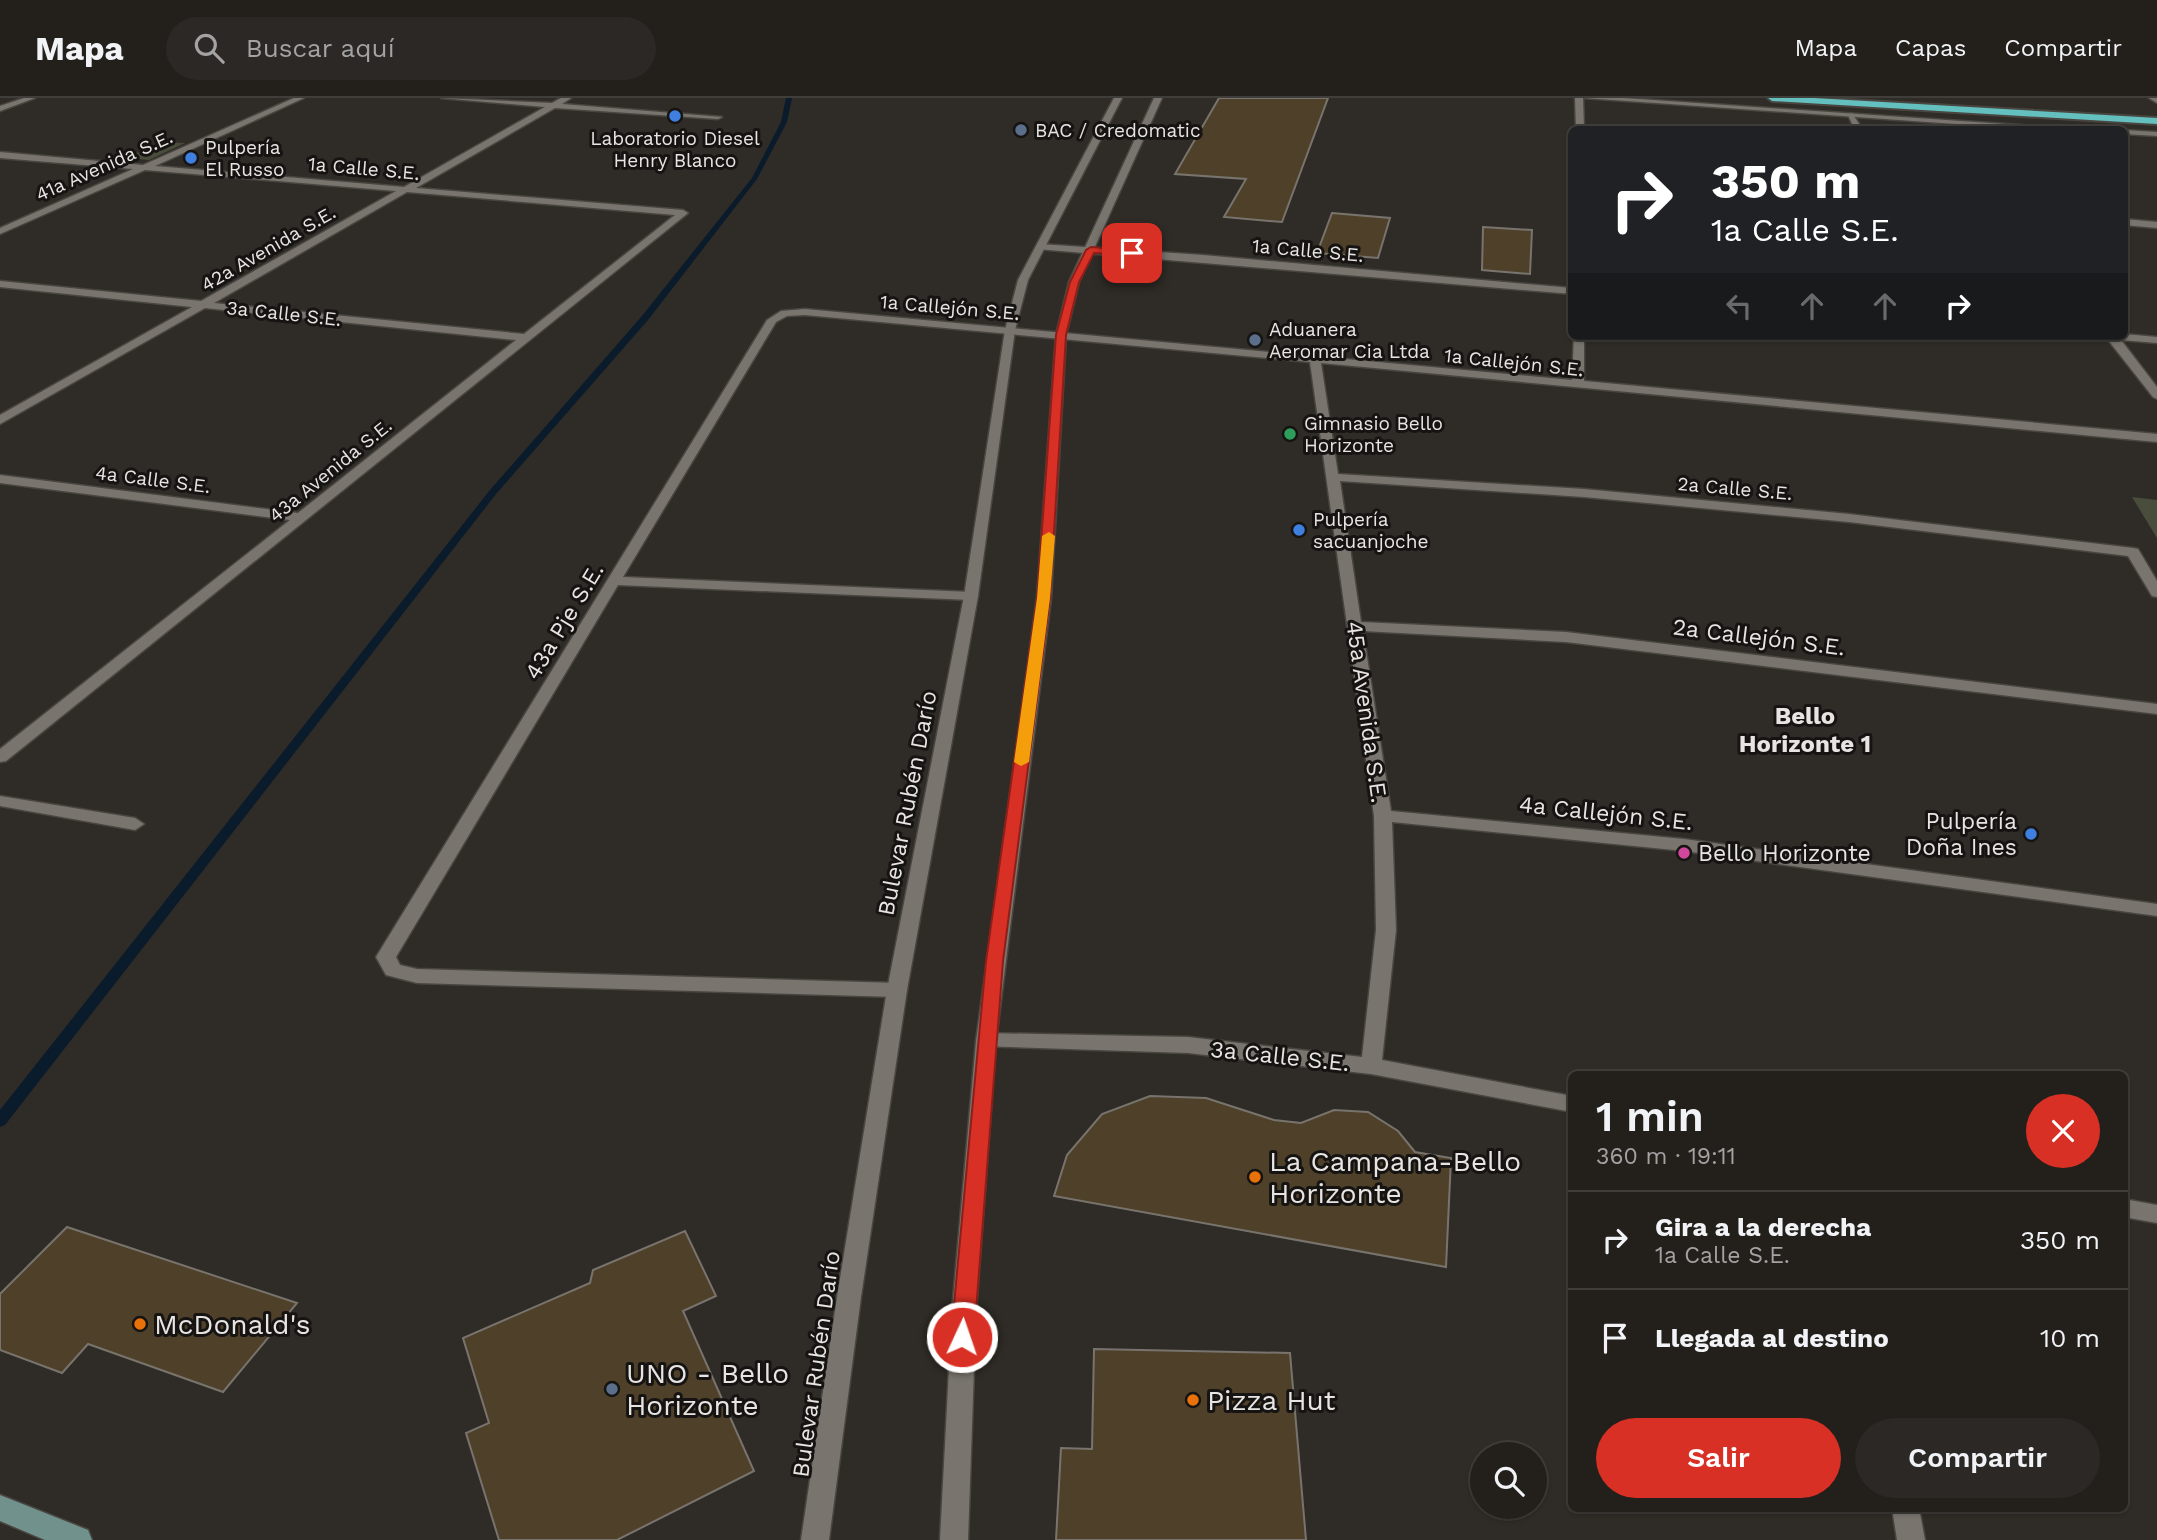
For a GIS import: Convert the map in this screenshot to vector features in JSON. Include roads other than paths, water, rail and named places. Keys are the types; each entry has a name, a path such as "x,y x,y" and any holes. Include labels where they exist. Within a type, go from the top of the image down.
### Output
{"highway":[{"path":"1772,98 2157,121"},
{"path":"1881,98 2157,114"}],"main road":[{"path":"0,1508 78,1540"}],"street":[{"path":"0,109 31,98"},
{"name":"41a Avenida S.E.","path":"0,231 300,98"},
{"path":"445,98 718,117"},
{"name":"42a Avenida S.E.","path":"0,420 567,98"},
{"name":"Bulevar Rubén Darío","path":"815,1540 849,1297 897,990 971,596 1010,330 1023,280 1118,98"},
{"path":"954,1540 964,1311 986,1041 1044,598 1061,335 1074,282 1091,250 1158,98"},
{"path":"1579,98 1580,126"},
{"path":"1588,98 2024,126"},
{"path":"1852,115 1857,126"},
{"path":"2128,132 2157,134"},
{"name":"1a Calle S.E.","path":"0,155 683,212"},
{"name":"43a Avenida S.E.","path":"0,757 683,212"},
{"path":"2128,222 2157,225"},
{"name":"1a Calle S.E.","path":"1040,247 1568,291"},
{"name":"3a Calle S.E.","path":"0,284 526,338"},
{"name":"1a Callejón S.E.","path":"785,313 805,312 1010,330 2157,438"},
{"name":"43a Pje S.E.","path":"785,313 772,320 386,957 393,970 417,976 897,990"},
{"path":"2128,337 2157,340"},
{"path":"1578,385 1579,340"},
{"path":"2114,340 2157,395"},
{"name":"45a Avenida S.E.","path":"1315,360 1382,817 1386,930 1371,1066"},
{"name":"2a Calle S.E.","path":"1332,477 1584,493 1810,514 2133,552 2157,593"},
{"name":"4a Calle S.E.","path":"0,479 301,517"},
{"path":"614,581 971,596"},
{"name":"2a Callejón S.E.","path":"1354,626 1566,637 2157,709"},
{"path":"0,801 135,824"},
{"name":"4a Callejón S.E.","path":"1382,817 1684,845 2157,910"},
{"name":"3a Calle S.E.","path":"986,1041 1188,1045 1371,1066 1568,1103"},
{"path":"2128,1209 2157,1214"},
{"path":"1906,1512 1911,1540"}],"waterway":[{"path":"0,1121 493,492 645,318 755,178 784,122 789,98"}],"place":[{"name":"Laboratorio Diesel Henry Blanco","path":"675,116"},
{"name":"BAC / Credomatic","path":"1021,130"},
{"name":"Pulpería El Russo","path":"191,158"},
{"name":"Aduanera Aeromar Cia Ltda","path":"1255,340"},
{"name":"Gimnasio Bello Horizonte","path":"1290,434"},
{"name":"Pulpería sacuanjoche","path":"1299,530"},
{"name":"Pulpería Doña Ines","path":"2031,834"},
{"name":"Bello Horizonte","path":"1684,853"},
{"name":"La Campana-Bello Horizonte","path":"1255,1177"},
{"name":"McDonald's","path":"140,1324"},
{"name":"UNO - Bello Horizonte","path":"612,1389"},
{"name":"Pizza Hut","path":"1193,1400"}],"district":[{"name":"Bello Horizonte 1","path":"1805,730"}]}
